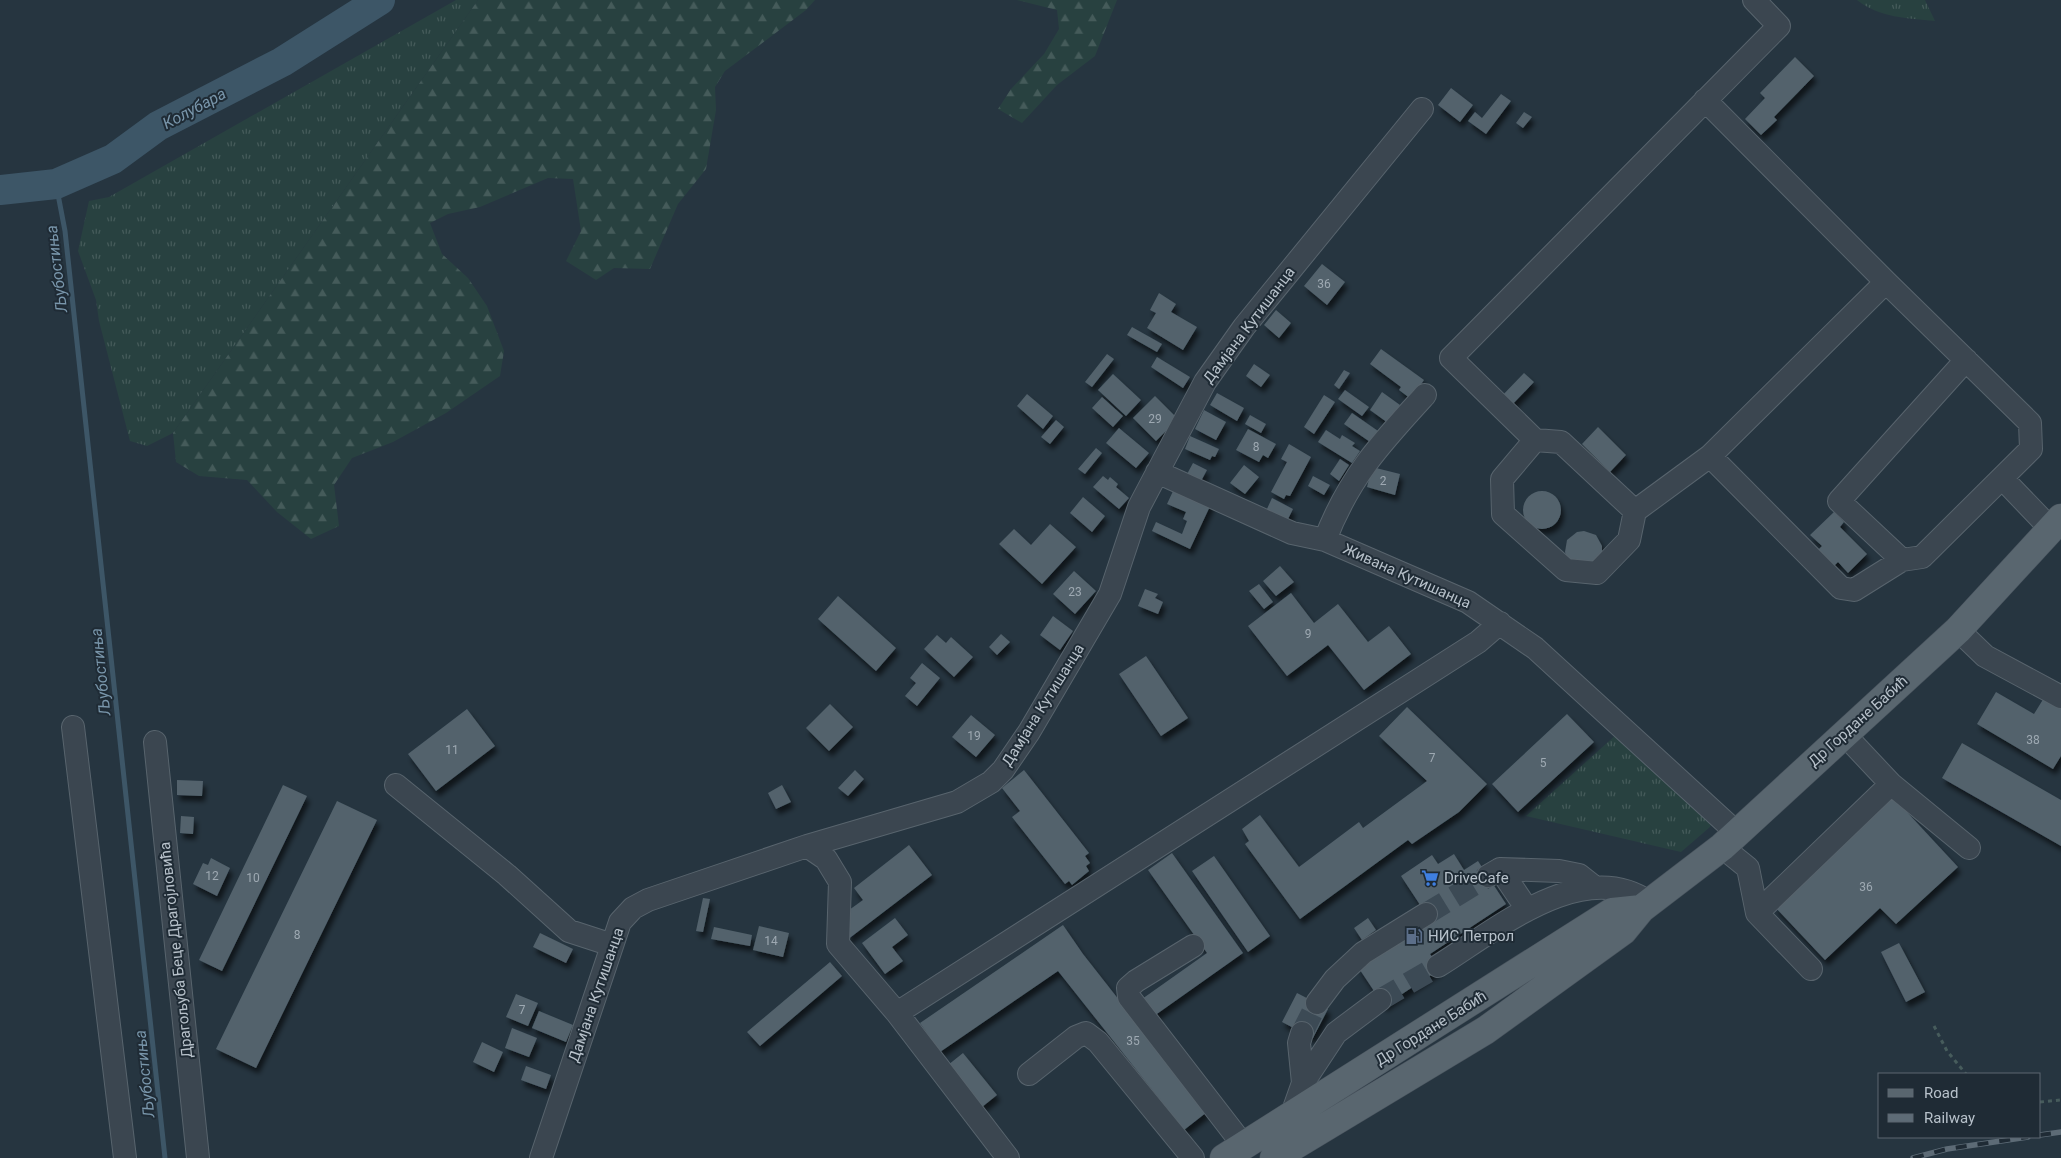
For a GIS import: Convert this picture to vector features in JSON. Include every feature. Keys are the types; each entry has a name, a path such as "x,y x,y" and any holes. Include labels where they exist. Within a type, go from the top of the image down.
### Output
{"main road":[{"name":"Др Гордане Бабић","path":"1274,1158 1486,1030 1623,931 1645,906 1730,840 1958,630 2056,523"},
{"name":"Др Гордане Бабић","path":"1234,1152 1612,912 1645,906"}],"street":[{"path":"1636,511 1561,442 1535,440 1451,358 1779,26 1754,0"},
{"path":"1705,100 2030,423 2031,449 1922,557 1902,560 1854,590 1840,588 1710,456"},
{"name":"Дамјана Кутишанца","path":"542,1158 620,922 633,908 648,900 806,846 957,802 991,782 1003,770 1028,732 1110,594 1139,507 1206,382 1244,327 1422,109"},
{"path":"1535,440 1502,478 1503,514 1566,570 1597,574 1629,540 1636,511 1710,456 1886,282"},
{"path":"1902,560 1839,501 1966,360"},
{"path":"1325,540 1342,500 1357,475 1374,452 1425,395"},
{"name":"Живана Кутишанца","path":"1157,472 1292,533 1325,540 1468,602 1535,648 1730,840 1748,868 1757,913"},
{"path":"2002,478 2056,523"},
{"path":"896,1013 1478,642 1500,623"},
{"path":"1958,630 1985,656 2061,697"},
{"path":"73,727 125,1158"},
{"path":"1844,734 1891,784 1970,848"},
{"name":"Драгољуба Беце Драгојловића","path":"155,742 198,1158"},
{"path":"1811,968 1757,913 1891,784"},
{"path":"396,785 507,875 568,931 612,945"},
{"path":"806,846 826,859 840,882 838,944 896,1013 1008,1158"},
{"path":"1527,909 1494,873 1560,871 1579,875 1593,886"},
{"path":"1438,966 1527,909 1574,890 1593,886 1620,889 1637,894 1645,906"},
{"path":"1317,1003 1335,979 1363,953 1426,914"},
{"path":"1193,946 1136,981 1128,988 1129,997 1234,1152"},
{"path":"1290,1117 1303,1083 1336,1033 1380,1000"},
{"path":"1029,1074 1076,1037 1086,1033 1098,1042 1193,1158"},
{"path":"1302,1033 1299,1043 1303,1083"}],"path":[{"path":"1934,1026 1947,1051 1965,1073"},
{"path":"2041,1102 2061,1100"}],"green space":[{"path":"456,0 478,0 173,433 147,446 130,441 99,321 96,300 78,251 89,201 109,197"},
{"path":"478,0 815,0 806,10 725,71 715,87 716,110 706,169 678,204 650,269 614,268 596,280 566,261 581,231 573,179 548,178 480,207 448,214 430,223 442,254 468,278 487,306 504,351 500,376 446,413 393,442 352,458 334,485 339,526 311,539 277,512 247,480 199,476 176,462 173,433"},
{"path":"1017,0 1117,0 1095,56 1057,85 1022,123 998,109 1011,89 1044,54 1059,29 1057,10"},
{"path":"1857,0 1925,0 1935,21 1884,14"},
{"path":"1618,733 1712,821 1710,827 1681,852 1526,816"}],"building":[{"path":"1795,57 1814,76 1774,117 1777,120 1761,135 1745,119 1765,98 1760,93"},
{"path":"1451,88 1473,105 1460,122 1438,105"},
{"path":"1501,94 1511,101 1486,134 1468,121 1475,112 1482,118"},
{"path":"1524,112 1532,117 1523,128 1516,123"},
{"path":"1322,264 1345,282 1327,305 1304,286"},
{"path":"1159,293 1176,304 1171,312 1197,327 1183,350 1147,328 1156,313 1150,310"},
{"path":"1276,310 1291,323 1279,338 1264,325"},
{"path":"1132,327 1162,344 1157,352 1127,335"},
{"path":"1381,349 1424,380 1411,399 1399,390 1401,387 1370,364"},
{"path":"1107,354 1114,359 1092,387 1085,382"},
{"path":"1157,357 1190,377 1183,388 1151,367"},
{"path":"1254,364 1270,375 1261,387 1246,376"},
{"path":"1344,370 1350,373 1339,389 1334,385"},
{"path":"1524,373 1534,382 1509,408 1499,399"},
{"path":"1113,374 1141,400 1126,416 1098,390"},
{"path":"1345,390 1369,407 1362,416 1338,399"},
{"path":"1382,392 1400,405 1388,423 1370,410"},
{"path":"1217,393 1244,408 1237,421 1210,405"},
{"path":"1027,394 1053,416 1043,429 1017,406"},
{"path":"1324,395 1335,402 1314,434 1304,427"},
{"path":"1155,396 1178,419 1156,441 1133,418"},
{"path":"1102,397 1123,416 1113,427 1092,408"},
{"path":"1204,410 1226,422 1216,440 1195,429"},
{"path":"1352,413 1381,433 1373,444 1344,424"},
{"path":"1250,415 1266,424 1261,433 1245,424"},
{"path":"1056,420 1064,427 1050,444 1041,437"},
{"path":"1598,427 1626,455 1610,472 1582,444"},
{"path":"1119,428 1149,453 1136,468 1106,443"},
{"path":"1248,429 1276,444 1268,458 1263,455 1259,462 1236,450"},
{"path":"1326,430 1340,439 1342,435 1355,443 1352,446 1360,451 1352,463 1318,442"},
{"path":"1190,436 1219,449 1215,457 1212,456 1210,460 1185,449"},
{"path":"1289,444 1311,457 1290,496 1286,495 1284,499 1271,492 1287,462 1281,459"},
{"path":"1096,448 1102,453 1085,474 1078,469"},
{"path":"1340,459 1349,465 1339,481 1330,474"},
{"path":"1193,463 1207,470 1200,483 1186,476"},
{"path":"1244,465 1259,477 1245,494 1230,483"},
{"path":"1372,467 1400,474 1395,495 1367,487"},
{"path":"1103,476 1108,480 1110,477 1118,484 1116,487 1129,498 1119,509 1093,487"},
{"path":"1313,476 1330,485 1324,495 1308,486"},
{"path":"1174,489 1212,502 1190,549 1152,531 1156,522 1182,534 1187,521 1183,519 1186,512 1167,504"},
{"path":"1542,491 1555,497 1561,510 1555,523 1542,529 1529,523 1523,510 1529,497"},
{"path":"1083,497 1105,516 1092,532 1070,513"},
{"path":"1272,498 1293,509 1287,521 1266,511"},
{"path":"1834,512 1844,522 1840,527 1867,554 1848,573 1838,562 1834,566 1818,550 1822,546 1810,535"},
{"path":"1050,524 1076,547 1042,584 999,544 1014,529 1031,545"},
{"path":"1584,531 1596,535 1602,546 1602,552 1593,566 1567,558 1565,552 1567,540 1577,532"},
{"path":"1280,566 1294,582 1276,596 1263,581"},
{"path":"1074,571 1096,591 1075,614 1053,594"},
{"path":"1259,584 1273,602 1264,609 1249,591"},
{"path":"1145,589 1158,594 1155,598 1163,602 1158,614 1138,606"},
{"path":"1291,593 1314,623 1338,604 1368,642 1389,626 1411,654 1364,690 1328,645 1287,676 1248,626"},
{"path":"838,596 896,648 876,671 818,619"},
{"path":"1053,616 1073,631 1060,650 1040,635"},
{"path":"1001,634 1010,642 997,655 989,647"},
{"path":"937,635 946,643 951,637 973,657 954,677 924,649"},
{"path":"1146,656 1188,718 1161,736 1119,674"},
{"path":"922,663 940,678 917,706 905,696 916,683 910,678"},
{"path":"1996,692 2034,714 2047,693 2061,701 2061,756 2053,769 1977,724"},
{"path":"830,704 853,727 829,751 806,728"},
{"path":"1407,707 1487,784 1459,812 1412,844 1408,840 1300,919 1245,844 1249,841 1242,829 1260,815 1299,867 1359,822 1363,828 1427,781 1379,736"},
{"path":"467,709 495,746 436,791 408,754"},
{"path":"1567,714 1594,742 1518,812 1492,784"},
{"path":"971,715 995,735 976,757 952,737"},
{"path":"1962,743 2061,800 2061,846 1942,778"},
{"path":"855,770 864,779 848,796 838,788"},
{"path":"1024,770 1089,853 1085,856 1090,863 1086,866 1089,871 1072,885 1069,881 1065,884 1012,817 1020,811 1002,788"},
{"path":"177,780 203,781 202,796 177,795"},
{"path":"283,785 307,796 222,971 199,960"},
{"path":"782,785 791,802 776,809 768,793"},
{"path":"1893,797 1958,867 1896,924 1880,908 1825,960 1775,907"},
{"path":"337,801 377,820 256,1068 216,1049"},
{"path":"181,816 194,817 193,834 180,833"},
{"path":"909,845 932,875 847,940 849,910 863,900 854,888"},
{"path":"1172,853 1243,953 1154,1016 1142,999 1207,953 1148,870"},
{"path":"1454,854 1464,870 1478,861 1506,904 1430,954 1440,969 1384,1006 1358,967 1430,920 1401,876 1432,855 1438,864"},
{"path":"1214,856 1270,936 1248,952 1192,871"},
{"path":"211,858 230,868 217,896 193,884 203,863 208,865"},
{"path":"703,898 710,899 703,932 696,931"},
{"path":"895,918 908,935 892,947 903,961 885,974 862,943"},
{"path":"1368,918 1376,930 1362,940 1354,928"},
{"path":"1063,925 1083,954 1207,1112 1184,1130 1058,971 940,1052 920,1023"},
{"path":"759,926 789,933 783,957 753,950"},
{"path":"714,927 752,935 750,946 711,939"},
{"path":"540,933 573,949 566,963 533,947"},
{"path":"1899,943 1925,992 1906,1002 1881,952"},
{"path":"830,962 842,976 760,1046 747,1032"},
{"path":"1297,993 1328,1009 1313,1038 1282,1022"},
{"path":"516,994 538,1003 528,1026 506,1017"},
{"path":"539,1011 573,1025 566,1042 532,1028"},
{"path":"512,1028 537,1038 529,1057 505,1048"},
{"path":"482,1042 503,1052 494,1072 473,1062"},
{"path":"963,1053 997,1095 982,1107 948,1065"},
{"path":"526,1066 551,1075 546,1089 521,1080"}],"waterway":[{"name":"Колубара","path":"0,190 56,184 113,159 158,126 282,62 380,0"},
{"name":"Љубостиња","path":"56,184 65,231 165,1158"}],"tunnel":[{"path":"1426,914 1488,876"},
{"path":"1380,1000 1438,966"},
{"path":"1302,1033 1317,1003"}],"railway":[{"path":"2041,1135 2061,1132"},
{"path":"1913,1158 1947,1149 2021,1138"}],"place":[{"name":"DriveCafe","path":"1430,878"},
{"name":"НИС Петрол","path":"1414,936"}]}
